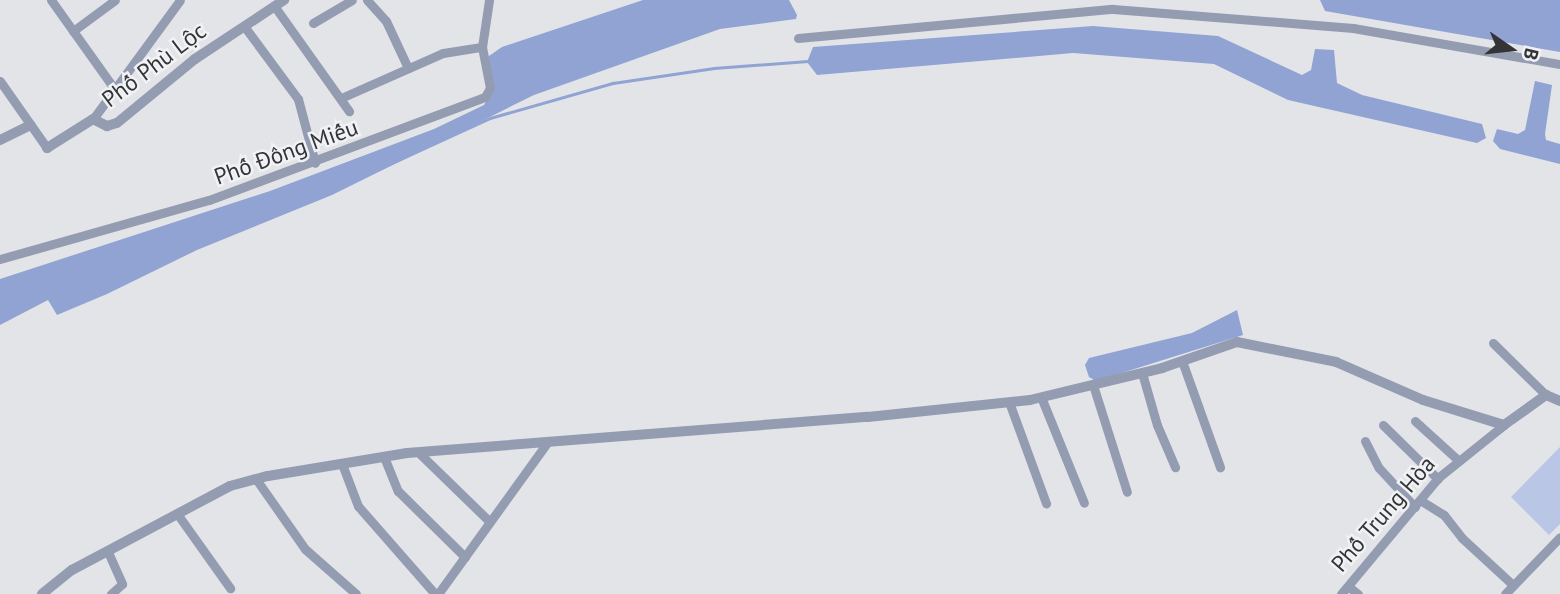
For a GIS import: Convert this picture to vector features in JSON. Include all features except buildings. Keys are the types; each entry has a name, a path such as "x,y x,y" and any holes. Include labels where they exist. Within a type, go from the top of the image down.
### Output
{"street":[{"path":"51,0 113,87"},
{"path":"73,31 115,0"},
{"path":"93,119 113,87 180,0"},
{"path":"313,23 352,0"},
{"path":"367,0 386,21 408,68"},
{"name":"Phố Đông Miếu","path":"0,259 33,246 123,228 315,163 488,95 489,77 482,47 489,0"},
{"path":"280,4 349,111"},
{"name":"Phố Phù Lộc","path":"47,148 93,119 107,126 117,123 244,26 280,4"},
{"path":"798,38 1113,9 1353,28 1560,64"},
{"path":"244,26 298,99 315,163"},
{"path":"341,98 443,53 482,47"},
{"path":"0,81 47,148"},
{"path":"0,141 31,125"},
{"path":"42,594 72,570 230,486 256,479 418,453 1009,402 1142,373 1237,342 1278,348 1336,362 1423,400 1504,425"},
{"path":"1493,343 1546,395 1560,401"},
{"path":"1182,361 1220,467"},
{"path":"1142,373 1157,425 1175,467"},
{"path":"1093,385 1127,492"},
{"name":"Phố Trung Hòa","path":"1341,594 1438,479 1458,460 1546,395"},
{"path":"1041,397 1084,503"},
{"path":"1009,402 1046,503"},
{"path":"1415,421 1458,460"},
{"path":"1383,425 1438,479"},
{"path":"1365,441 1379,468 1418,503 1444,515 1462,538 1513,585"},
{"path":"342,464 358,506 437,594 547,443"},
{"path":"418,453 490,522"},
{"path":"384,457 398,491 465,557"},
{"path":"256,479 305,549 356,594"},
{"path":"178,515 230,588"},
{"path":"1505,594 1560,537"},
{"path":"108,552 122,584 111,594"},
{"path":"1348,586 1358,594"}],"shaded area":[{"path":"643,0 789,0 797,15 796,19 720,29 534,95 332,195 197,250 107,294 57,315 48,300 0,325 0,279 270,191 434,129 484,105 488,98 489,56 502,47"},
{"path":"1320,0 1560,0 1560,52 1325,11"},
{"path":"1093,26 1218,36 1302,75 1311,70 1315,49 1334,50 1337,83 1362,95 1482,124 1486,138 1477,143 1288,100 1214,64 1073,53 817,75 807,62 813,47"},
{"path":"1535,81 1552,85 1545,134 1546,140 1560,144 1560,164 1500,149 1493,141 1497,129 1518,134 1525,130"},
{"path":"1237,310 1243,335 1096,381 1089,377 1085,365 1089,358 1192,333"},
{"path":"1560,447 1560,524 1549,535 1511,497"}],"waterway":[{"path":"368,174 490,118 613,83 714,68 808,61"}]}
